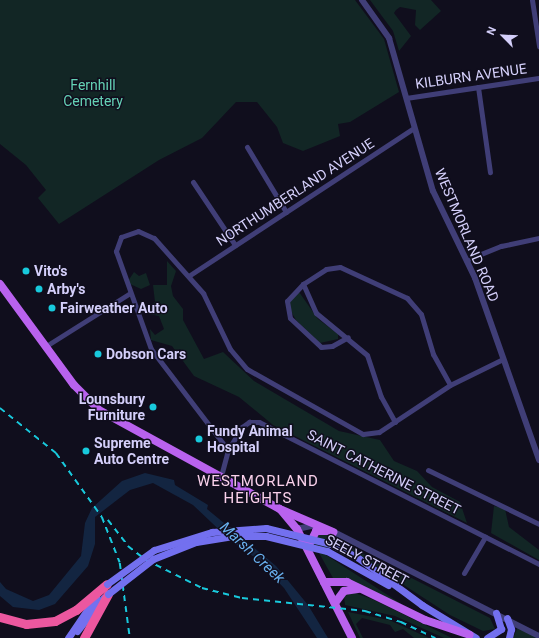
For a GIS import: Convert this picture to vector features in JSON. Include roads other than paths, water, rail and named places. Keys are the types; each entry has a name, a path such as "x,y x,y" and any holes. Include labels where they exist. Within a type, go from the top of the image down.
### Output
{"highway":[{"path":"0,617 26,624 55,621 76,610 108,589"},
{"path":"84,638 108,589"}],"main road":[{"path":"0,284 74,385 99,410 280,509 333,532"},
{"path":"280,509 297,529 352,638"},
{"name":"SEELY STREET","path":"68,638 108,589 154,550 212,532 271,528 330,544 357,557 422,605"},
{"path":"308,551 316,531 333,532"},
{"name":"SEELY STREET","path":"73,638 108,589 153,559 196,542 235,536 266,536 327,551 422,605 473,637"},
{"path":"324,582 346,582 425,620 473,637"},
{"path":"335,603 347,589 364,591"},
{"path":"487,638 500,630 496,613"},
{"path":"507,618 511,629 509,638"}],"street":[{"name":"WESTMORLAND ROAD","path":"362,0 389,38 414,128 439,206 466,260 539,460"},
{"path":"532,0 539,46"},
{"name":"KILBURN AVENUE","path":"406,98 539,78"},
{"path":"478,87 490,172"},
{"name":"NORTHUMBERLAND AVENUE","path":"190,275 414,128"},
{"path":"247,147 286,212"},
{"path":"193,182 235,245"},
{"path":"228,450 151,348 121,266 117,240 142,231 154,238 190,275 209,303 234,356 253,373 363,434 374,434 395,422 450,385 502,359"},
{"path":"466,260 501,246 539,238"},
{"path":"348,337 332,346 321,347 290,318 287,301 303,284 326,269 340,267 407,298 421,314 433,354 450,385"},
{"path":"303,284 316,313 348,337 368,356 381,397 395,422"},
{"path":"46,346 130,293"},
{"name":"SAINT CATHERINE STREET","path":"221,476 228,450 246,424 258,422 539,564"},
{"path":"428,470 539,524"},
{"path":"297,529 318,525 507,618 539,636"},
{"path":"464,573 485,536"}],"water":[{"name":"Marsh Creek","path":"145,473 174,480 175,485 208,505 207,509 276,566 308,605 328,638 317,638 284,588 254,557 230,540 193,505 153,483 130,490 95,517 95,544 88,566 55,604 39,610 13,607 0,596 0,582 6,589 33,601 49,595 81,556 85,523 92,508 122,481"}],"railway":[{"path":"0,408 56,453 102,517 120,563 130,638"},
{"path":"108,520 128,546 146,560 202,588 242,598 365,611 401,622 436,638"}],"place":[{"name":"Vito's","path":"26,271"},
{"name":"Arby's","path":"39,289"},
{"name":"Fairweather Auto","path":"52,308"},
{"name":"Dobson Cars","path":"98,354"},
{"name":"Lounsbury Furniture","path":"153,407"},
{"name":"Fundy Animal Hospital","path":"199,439"},
{"name":"Supreme Auto Centre","path":"86,451"}],"district":[{"name":"WESTMORLAND HEIGHTS","path":"258,490"}],"park label":[{"name":"Fernhill Cemetery","path":"93,94"}]}
